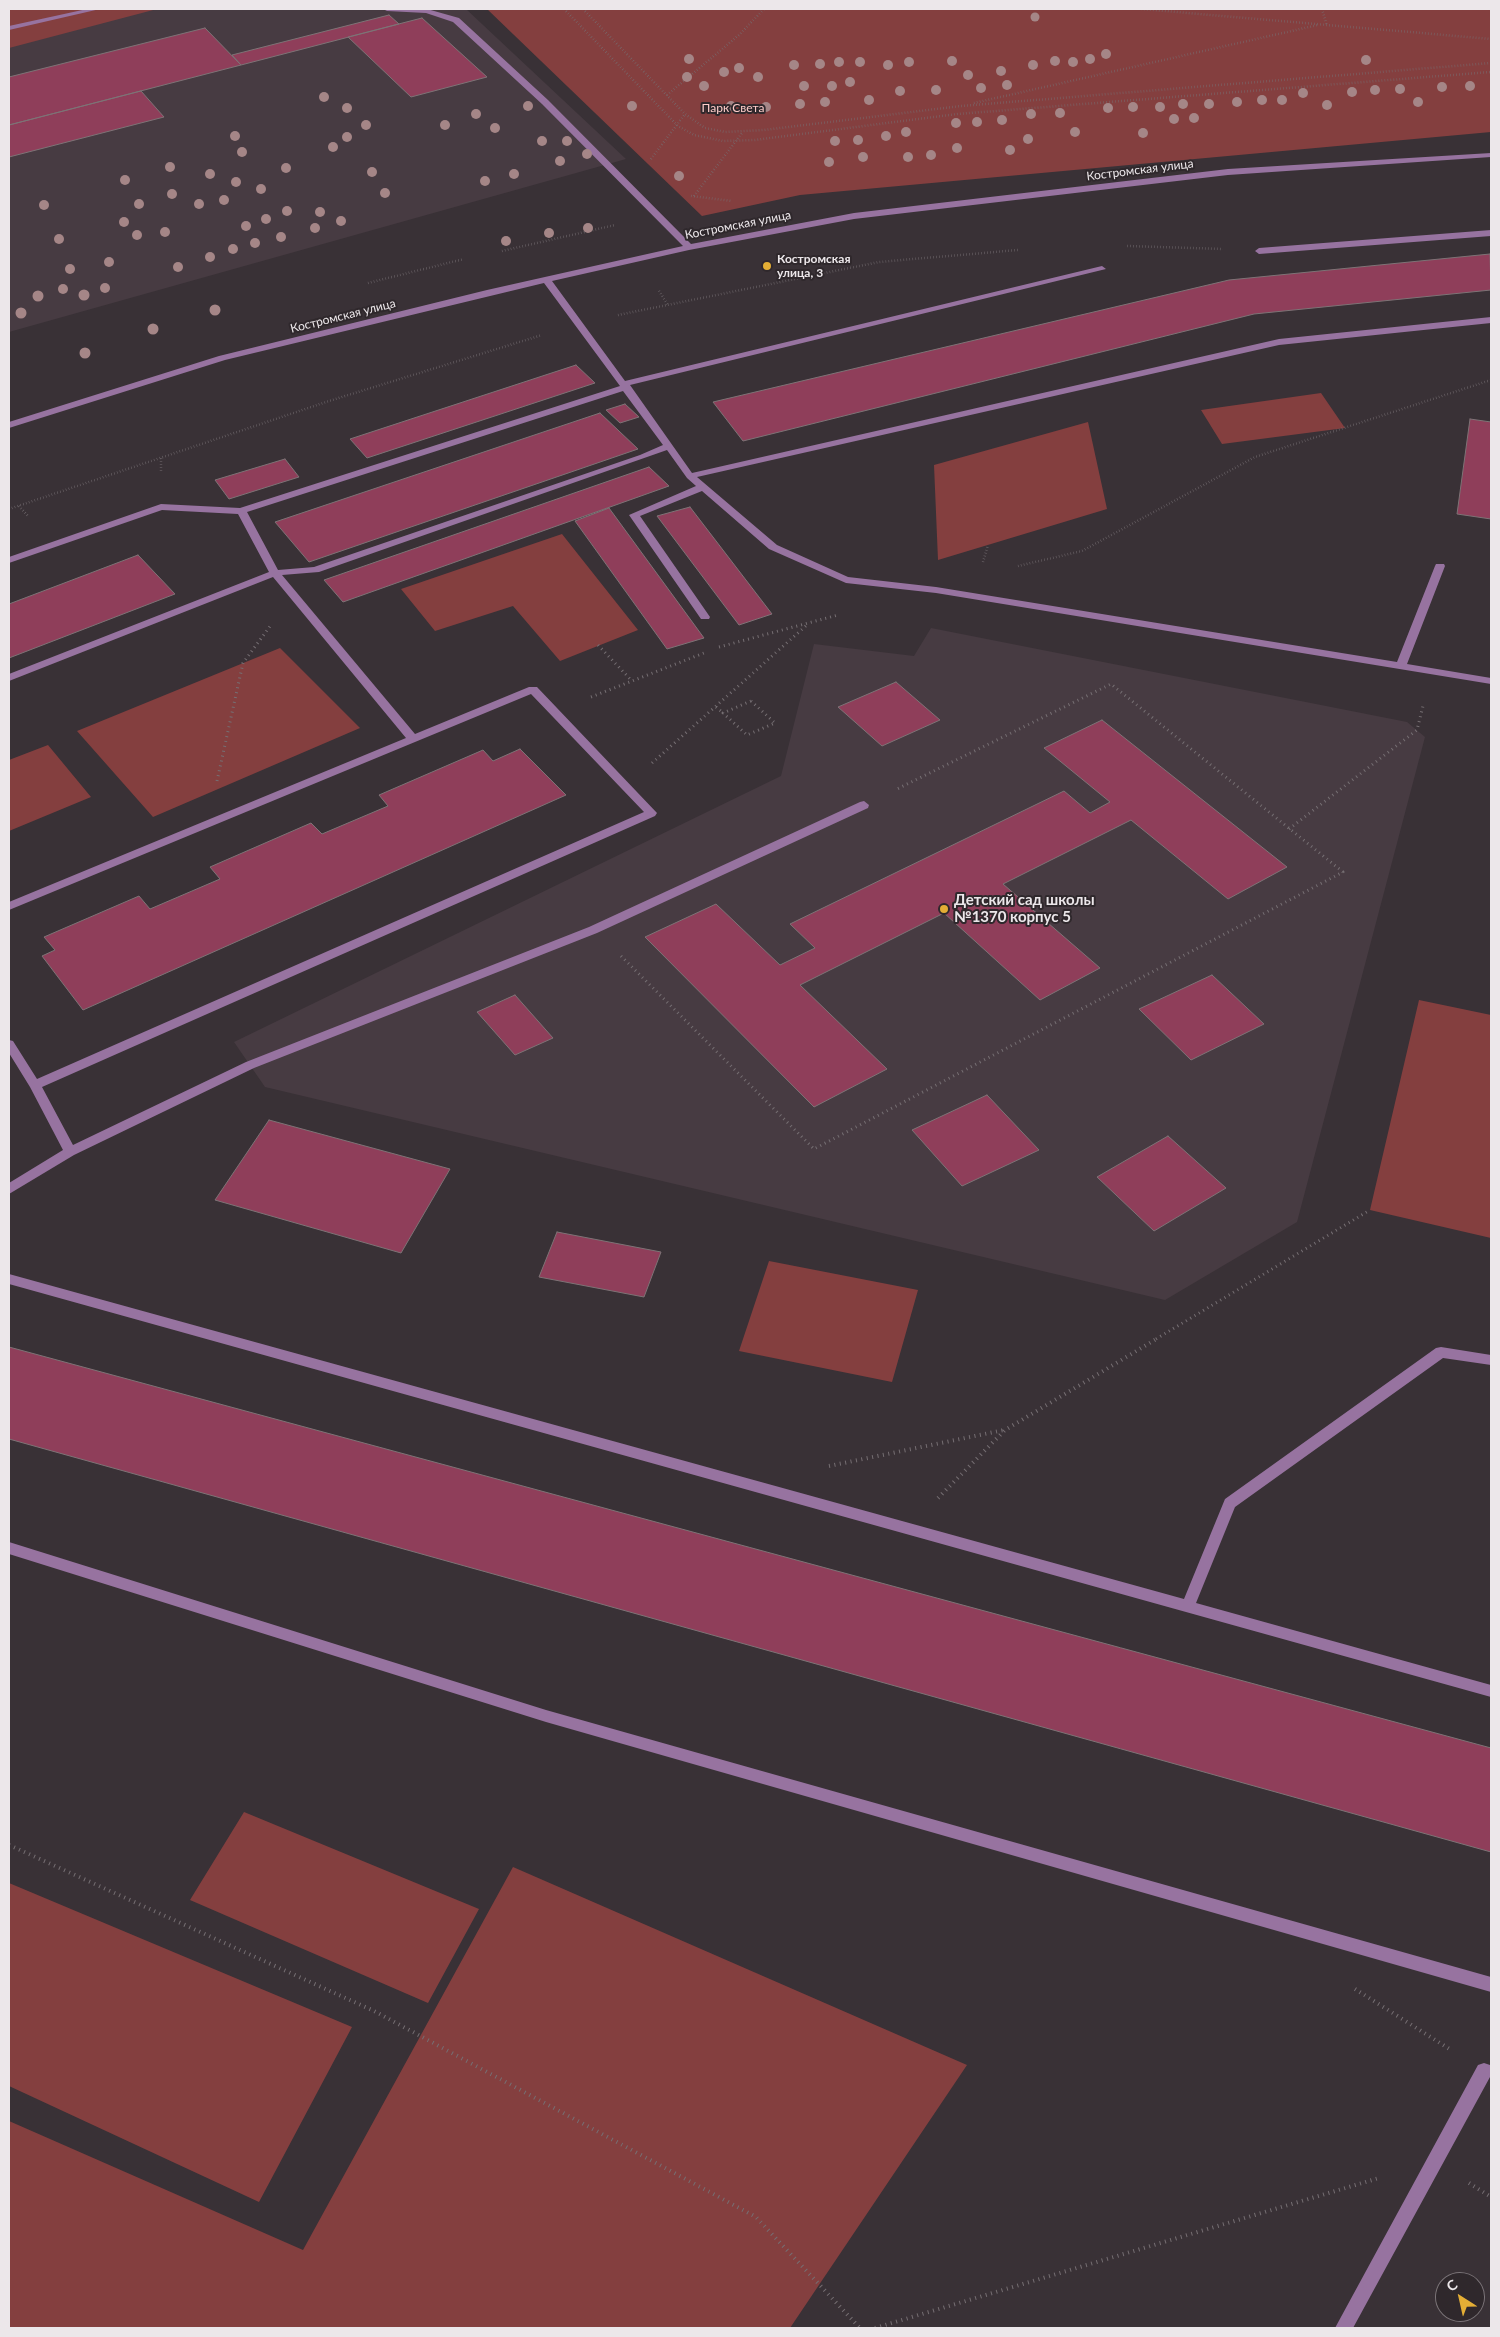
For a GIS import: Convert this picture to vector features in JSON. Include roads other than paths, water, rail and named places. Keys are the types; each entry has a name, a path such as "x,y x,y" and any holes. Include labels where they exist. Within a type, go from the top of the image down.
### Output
{"street":[{"path":"9,28 96,9"},
{"path":"387,9 427,10 456,20 545,102 689,247"},
{"name":"Костромская улица","path":"9,425 222,358 689,247 854,216 1228,172 1491,155"},
{"path":"1259,250 1491,234"},
{"path":"9,560 161,507 241,511 625,385 1102,269"},
{"path":"546,280 690,476 773,547 846,580 936,590 1491,681"},
{"path":"690,476 1279,342 1491,320"},
{"path":"9,678 275,573 315,570 643,457 669,446"},
{"path":"703,487 634,515 705,618"},
{"path":"241,511 275,573 414,739"},
{"path":"1401,666 1440,566"},
{"path":"9,906 533,689 651,813 35,1085"},
{"path":"9,1189 70,1152 250,1065 594,930 864,806"},
{"path":"9,1044 35,1085 70,1152"},
{"path":"9,1278 1491,1691"},
{"path":"1188,1606 1230,1503 1441,1352 1491,1360"},
{"path":"9,1548 546,1716 1491,1984"},
{"path":"1344,2328 1484,2071"}],"place":[{"name":"Костромская улица, 3","path":"767,266"},
{"name":"Детский сад школы №1370 корпус 5","path":"944,909"}],"park label":[{"name":"Парк Света","path":"733,108"}]}
